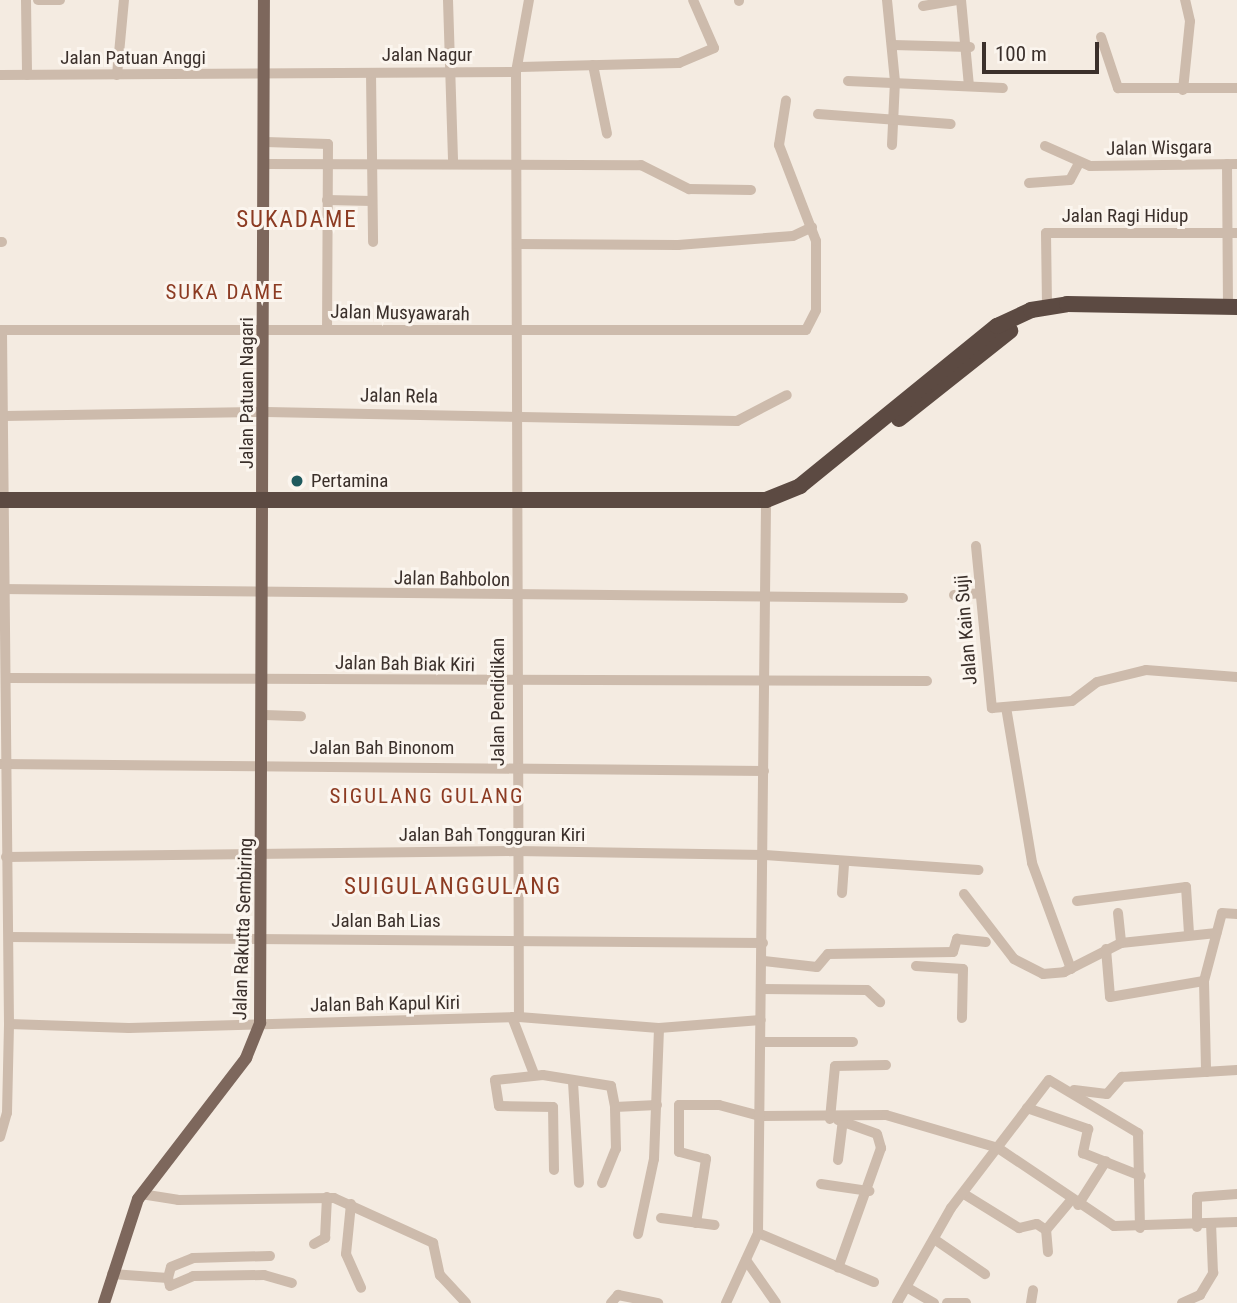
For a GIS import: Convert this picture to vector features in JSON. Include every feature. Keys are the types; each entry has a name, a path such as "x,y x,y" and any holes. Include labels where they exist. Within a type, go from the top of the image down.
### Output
{"highway":[{"path":"766,505 800,486 997,326 1047,305 1234,311"},
{"path":"3,501 516,508 766,505 805,493 1003,335 1034,320 1234,311"}],"main road":[{"name":"Jalan Patuan Nagari","path":"264,0 267,164 265,505"},
{"name":"Jalan Rakutta Sembiring","path":"104,1303 111,1274 141,1194 246,1058 260,1023 265,852 265,505"}],"street":[{"path":"26,0 27,75"},
{"path":"38,0 60,0"},
{"path":"117,75 124,0"},
{"path":"448,0 453,162"},
{"path":"518,69 529,0"},
{"name":"Jalan Nagur","path":"265,76 450,73 593,65 674,64 712,50 693,0"},
{"path":"887,0 895,81 892,145"},
{"path":"923,6 960,0 970,47 969,86"},
{"path":"1184,90 1190,21 1185,0"},
{"path":"1101,37 1119,88 1237,88"},
{"path":"893,45 970,47"},
{"path":"593,65 607,134"},
{"name":"Jalan Pendidikan","path":"518,69 515,1017 534,1074"},
{"path":"371,73 373,242"},
{"name":"Jalan Patuan Anggi","path":"0,75 265,76"},
{"path":"848,82 895,81 1003,88"},
{"path":"517,244 683,245 793,236 812,227 779,145 786,101"},
{"path":"818,114 951,124"},
{"path":"266,142 325,142 328,163 327,329"},
{"name":"Jalan Wisgara","path":"1045,146 1079,163 1232,164"},
{"path":"267,164 518,161 643,165 689,189 751,190"},
{"path":"1029,183 1070,180 1079,163"},
{"path":"1232,164 1234,311"},
{"path":"327,200 372,201"},
{"name":"Jalan Musyawarah","path":"1,330 800,331 810,328 816,310 812,227"},
{"name":"Jalan Ragi Hidup","path":"1047,305 1046,233 1232,233"},
{"path":"0,1135 4,1113 9,1024 4,764 4,707 8,678 4,589 1,330"},
{"name":"Jalan Rela","path":"4,416 266,412 737,421 787,395"},
{"path":"726,1303 758,1233 764,961 766,505"},
{"name":"Jalan Kain Suji","path":"976,546 991,706 1006,707"},
{"name":"Jalan Bahbolon","path":"4,589 516,597 904,598"},
{"path":"954,595 980,593"},
{"path":"1071,969 1032,863 1006,707 1072,701 1097,682 1146,670 1237,677"},
{"name":"Jalan Bah Biak Kiri","path":"8,678 515,683 927,681"},
{"path":"265,715 301,716"},
{"name":"Jalan Bah Binonom","path":"4,764 516,765 764,771"},
{"name":"Jalan Bah Tongguran Kiri","path":"6,857 516,851 765,855 978,870"},
{"path":"842,893 844,861"},
{"path":"1077,901 1186,887 1189,934"},
{"path":"964,894 1014,959 1048,974 1071,969 1121,943 1216,933"},
{"path":"1118,912 1121,943"},
{"path":"1206,1072 1204,981 1222,913 1237,914"},
{"name":"Jalan Bah Lias","path":"9,937 516,937 763,943"},
{"path":"962,1018 959,968 955,950 957,940 986,942"},
{"path":"1106,949 1110,997 1204,981"},
{"path":"764,961 817,967 828,954 955,950"},
{"path":"916,966 959,968"},
{"path":"762,989 867,990 880,1002"},
{"name":"Jalan Bah Kapul Kiri","path":"9,1024 260,1023 515,1017 659,1028 761,1020"},
{"path":"638,1234 657,1105 659,1028"},
{"path":"761,1042 853,1042"},
{"path":"838,1160 835,1066 886,1065"},
{"path":"1071,1090 1105,1094 1122,1077 1237,1070"},
{"path":"554,1170 553,1107 496,1103 495,1080 534,1074 612,1087 616,1149 602,1183"},
{"path":"897,1303 964,1194 1047,1081 1071,1090 1138,1133 1140,1228"},
{"path":"573,1082 579,1182"},
{"path":"615,1107 657,1105"},
{"path":"696,1223 706,1158 679,1152 679,1105 719,1105 760,1116 837,1120 886,1115 998,1148 1114,1226 1196,1227 1237,1222"},
{"path":"1027,1108 1088,1129 1083,1153 1141,1177"},
{"path":"837,1120 881,1140 869,1191 838,1268"},
{"path":"1046,1230 1075,1202 1106,1161"},
{"path":"821,1184 869,1191"},
{"path":"141,1194 178,1200 327,1197 351,1204 433,1243 440,1275 466,1303"},
{"path":"964,1194 1019,1228 1037,1224 1046,1230"},
{"path":"1196,1227 1197,1197 1237,1194"},
{"path":"314,1244 325,1241 327,1197"},
{"path":"351,1204 346,1254 361,1288"},
{"path":"661,1218 715,1225"},
{"path":"1182,1303 1200,1296 1213,1273 1211,1224"},
{"path":"1046,1230 1048,1252"},
{"path":"758,1233 874,1282"},
{"path":"934,1239 985,1274"},
{"path":"270,1256 193,1258 171,1267 168,1278 170,1286 193,1276 264,1275 292,1283"},
{"path":"746,1260 776,1303"},
{"path":"111,1274 168,1278"},
{"path":"908,1288 934,1303"},
{"path":"1031,1303 1033,1290"},
{"path":"611,1303 618,1294 658,1303"},
{"path":"947,1303 966,1303"}],"place":[{"name":"Pertamina","path":"297,481"}],"district":[{"name":"SUKADAME","path":"297,220"},
{"name":"SUKA DAME","path":"225,292"},
{"name":"SIGULANG GULANG","path":"427,796"},
{"name":"SUIGULANGGULANG","path":"453,887"}]}
